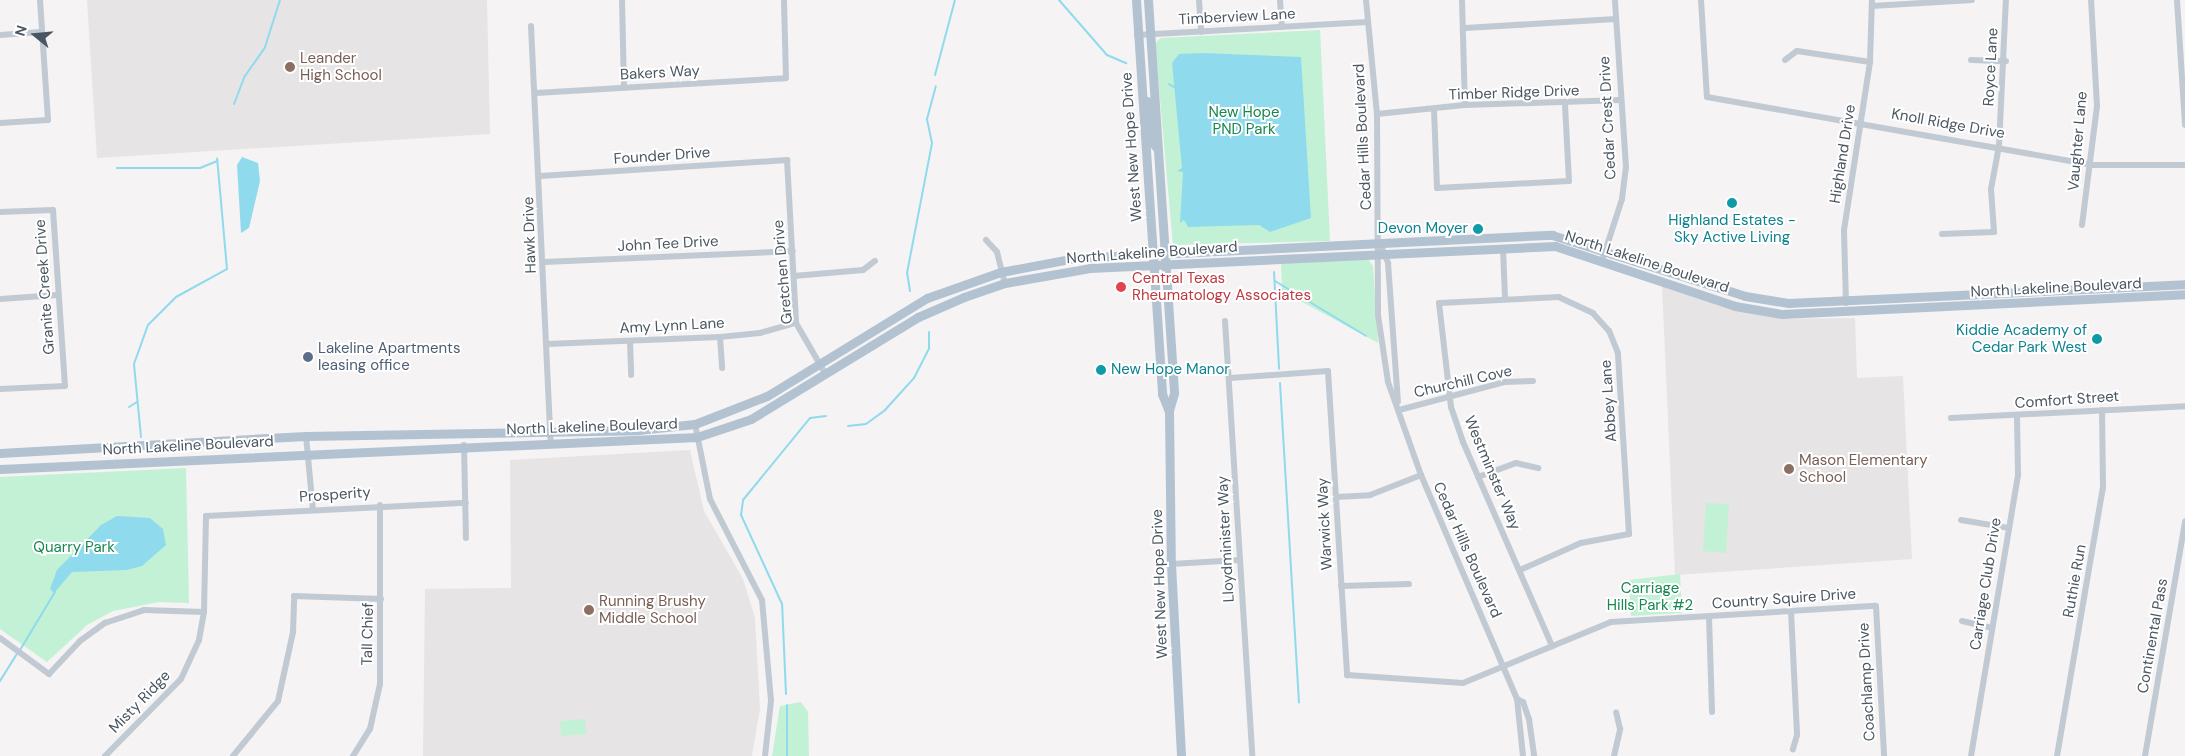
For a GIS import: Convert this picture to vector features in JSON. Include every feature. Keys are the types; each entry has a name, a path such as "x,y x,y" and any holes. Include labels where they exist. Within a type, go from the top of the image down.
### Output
{"main road":[{"name":"West New Hope Drive","path":"1136,0 1162,394 1169,411"},
{"name":"West New Hope Drive","path":"1148,0 1167,264 1174,393 1169,411 1171,564 1181,756"},
{"path":"1141,94 1148,104 1150,140 1158,148"},
{"name":"North Lakeline Boulevard","path":"0,454 306,436 551,432 695,424 768,396 927,298 1001,272 1075,258 1552,234 1606,249 1765,302 2185,284"},
{"name":"North Lakeline Boulevard","path":"0,470 309,455 464,445 697,437 751,419 826,375 918,317 1005,283 1090,268 1556,246 1764,313 1846,312 2185,294"}],"street":[{"path":"0,123 48,120 40,0"},
{"path":"622,0 624,88"},
{"name":"Bakers Way","path":"536,93 786,78 784,0"},
{"path":"1199,0 1201,32"},
{"path":"1280,0 1282,27"},
{"name":"Cedar Hills Boulevard","path":"1366,0 1377,114 1380,243 1399,410"},
{"path":"1462,0 1465,28 1465,105"},
{"name":"Cedar Crest Drive","path":"1602,261 1625,184 1615,0"},
{"name":"Knoll Ridge Drive","path":"1701,0 1706,96 1861,121 2091,165 2185,165"},
{"path":"1872,3 1972,0"},
{"name":"Royce Lane","path":"1942,234 1994,232 1991,189 1999,146 2006,60 2006,0"},
{"name":"Vaughter Lane","path":"2082,225 2097,106 2091,0"},
{"path":"2177,0 2184,76 2185,125"},
{"name":"Highland Drive","path":"1846,312 1844,230 1870,62 1872,3"},
{"path":"1465,28 1616,19"},
{"name":"Timberview Lane","path":"1137,35 1368,22"},
{"name":"Hawk Drive","path":"531,26 540,176 551,443"},
{"path":"0,35 41,32"},
{"path":"1785,60 1797,51 1870,62"},
{"path":"1971,60 2006,60"},
{"name":"Timber Ridge Drive","path":"1377,114 1465,105 1565,104 1621,100"},
{"path":"1434,109 1437,188 1569,181 1565,104"},
{"name":"Founder Drive","path":"540,176 787,160"},
{"name":"Gretchen Drive","path":"787,160 796,323 826,375"},
{"name":"Granite Creek Drive","path":"0,212 53,210 65,386 0,389"},
{"path":"986,240 997,252 1005,283"},
{"path":"1503,248 1505,298"},
{"name":"John Tee Drive","path":"544,262 793,251"},
{"name":"Cedar Hills Boulevard","path":"1382,253 1381,347 1399,410 1421,475 1505,667 1517,699 1523,756"},
{"path":"794,276 863,270 875,261"},
{"path":"0,299 58,295"},
{"name":"Abbey Lane","path":"1439,303 1544,296 1571,301 1593,313 1609,331 1620,366 1630,534 1581,543 1520,570"},
{"name":"Westminster Way","path":"1439,303 1449,397 1478,476 1552,646"},
{"name":"Lloydminister Way","path":"1225,321 1252,756"},
{"name":"Amy Lynn Lane","path":"547,344 720,337 760,333 796,323"},
{"path":"720,337 722,368"},
{"path":"630,341 631,375"},
{"name":"Warwick Way","path":"1230,378 1328,371 1347,675"},
{"name":"Churchill Cove","path":"1399,410 1505,382 1533,381"},
{"name":"Comfort Street","path":"1952,418 2185,406"},
{"name":"Ruthie Run","path":"2057,756 2103,488 2102,410"},
{"name":"Carriage Club Drive","path":"1971,756 2018,474 2017,416"},
{"path":"695,424 714,509 751,571 762,600 771,701 765,756"},
{"path":"306,436 313,510"},
{"path":"464,445 466,538"},
{"path":"1478,476 1516,463 1538,468"},
{"path":"1336,497 1370,495 1421,475"},
{"name":"Prosperity","path":"206,516 380,505 466,503"},
{"name":"Tall Chief","path":"353,756 364,742 377,710 381,599 380,505"},
{"name":"Misty Ridge","path":"106,756 181,679 199,640 204,612 206,516"},
{"path":"1961,520 2008,528"},
{"name":"Continental Pass","path":"2145,756 2185,521"},
{"path":"1171,564 1240,560"},
{"path":"1341,586 1409,584"},
{"path":"233,756 278,700 292,641 294,596 381,599"},
{"name":"Country Squire Drive","path":"1347,675 1442,685 1464,683 1611,622 1876,606"},
{"name":"Coachlamp Drive","path":"1876,606 1884,756"},
{"path":"0,638 49,674 80,641 105,622 144,610 204,612"},
{"path":"1791,611 1797,735 1793,749"},
{"path":"1709,616 1712,712"},
{"path":"1962,621 1992,628"},
{"name":"Cedar Hills Boulevard","path":"1517,699 1523,702 1529,719 1534,756"},
{"path":"1614,756 1620,729 1616,712"}],"shaded area":[{"name":"Leander High School","path":"87,0 487,0 490,134 97,158"},
{"name":"Mason Elementary School","path":"1662,286 1782,319 1855,318 1857,378 1903,376 1912,559 1675,575"},
{"name":"Running Brushy Middle School","path":"690,450 704,511 743,579 755,618 760,708 752,756 423,756 425,589 511,588 510,460"}],"green space":[{"name":"New Hope PND Park","path":"1320,30 1330,241 1173,245 1155,43 1161,38"},
{"path":"1367,258 1373,266 1378,343 1282,291 1281,263"},
{"name":"Quarry Park","path":"186,468 189,603 159,602 113,611 87,625 47,662 0,629 0,477"},
{"path":"1706,503 1729,504 1726,553 1703,551"},
{"name":"Carriage Hills Park #2","path":"1680,574 1682,613 1631,616 1629,580"},
{"path":"801,702 808,712 809,756 772,756 780,706"},
{"path":"585,719 586,734 561,736 560,721"}],"water":[{"name":"New Hope PND Park","path":"1203,53 1301,57 1311,218 1270,232 1259,225 1188,227 1184,220 1180,223 1183,172 1177,171 1182,168 1172,63 1179,54"},
{"path":"242,157 258,163 260,181 249,228 241,233 237,165"},
{"path":"117,516 150,518 163,529 166,545 142,566 127,570 72,572 54,593 50,589 57,570 101,525"}],"waterway":[{"path":"234,104 245,76 265,47 280,0"},
{"path":"935,75 955,0"},
{"path":"1059,0 1107,55 1126,63"},
{"path":"1169,84 1177,89"},
{"path":"910,291 907,273 932,143 927,119 936,86"},
{"path":"141,437 134,364 148,325 176,297 227,269 217,158"},
{"path":"117,168 200,168 217,161"},
{"path":"1274,272 1279,369"},
{"path":"1275,281 1366,336"},
{"path":"848,426 866,424 885,410 914,378 929,348 929,332"},
{"path":"1280,383 1299,702"},
{"path":"129,407 137,402"},
{"path":"786,694 782,604 741,515 743,500 810,418 826,416"},
{"path":"20,650 55,592"},
{"path":"0,681 17,654"},
{"path":"787,705 787,756"}],"place":[{"name":"Leander High School","path":"290,67"},
{"name":"Highland Estates - Sky Active Living","path":"1732,203"},
{"name":"Devon Moyer","path":"1478,229"},
{"name":"Central Texas Rheumatology Associates","path":"1121,287"},
{"name":"Kiddie Academy of Cedar Park West","path":"2097,339"},
{"name":"Lakeline Apartments leasing office","path":"308,357"},
{"name":"New Hope Manor","path":"1101,370"},
{"name":"Mason Elementary School","path":"1789,469"},
{"name":"Running Brushy Middle School","path":"589,610"}]}
